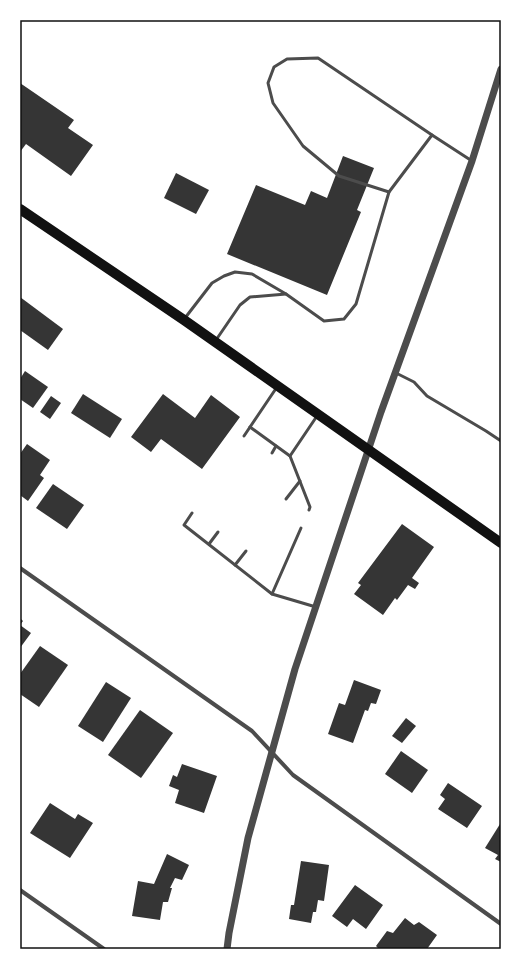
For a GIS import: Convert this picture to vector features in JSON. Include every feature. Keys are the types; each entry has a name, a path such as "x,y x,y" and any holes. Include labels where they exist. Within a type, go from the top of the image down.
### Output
{"main road":[{"path":"20,209 184,320 501,543"}],"street":[{"path":"227,949 248,838 295,669 381,412 472,161 501,69"},
{"path":"20,568 252,731 293,775 501,924"},
{"path":"20,890 104,949"}],"lane":[{"path":"389,192 339,176 303,146 273,103 268,83 274,67 287,59 318,58 472,161"},
{"path":"184,320 212,283 235,272 252,274 286,294 324,321 344,319 356,304 389,192 432,135"},
{"path":"215,342 240,305 250,297 286,294"},
{"path":"396,373 414,382 427,396 501,441"},
{"path":"244,436 278,386"},
{"path":"290,456 318,414"},
{"path":"250,428 290,456 310,507 309,510"},
{"path":"272,453 276,446"},
{"path":"286,498 300,481"},
{"path":"192,513 184,525 272,594 316,607"},
{"path":"272,594 301,528"},
{"path":"209,544 218,532"},
{"path":"236,565 246,551"}],"building":[{"path":"20,83 74,120 68,128 93,145 71,176 26,144 20,152"},
{"path":"343,156 374,168 357,210 361,212 327,295 227,254 256,185 305,205 311,191 327,198"},
{"path":"176,173 209,190 196,214 164,198"},
{"path":"20,297 63,329 48,350 20,330"},
{"path":"25,371 48,387 33,408 20,399 20,379"},
{"path":"83,394 122,419 110,438 71,413"},
{"path":"163,394 195,418 211,395 240,417 202,469 161,439 151,452 131,437"},
{"path":"51,396 61,403 50,419 40,412"},
{"path":"27,444 50,460 40,475 44,478 28,501 20,495 20,454"},
{"path":"53,484 84,505 67,529 36,508"},
{"path":"402,524 434,547 412,578 419,583 415,589 408,585 397,600 395,598 383,615 354,594 361,585 358,583"},
{"path":"20,618 23,621 20,625"},
{"path":"20,625 31,633 20,648"},
{"path":"40,646 68,665 39,707 20,694 20,674"},
{"path":"354,680 381,690 376,704 371,703 368,711 365,710 353,743 328,734 339,703 345,705"},
{"path":"106,682 131,698 103,742 78,726"},
{"path":"140,710 173,733 141,778 108,755"},
{"path":"406,718 416,726 402,743 392,736"},
{"path":"401,751 428,770 412,793 385,774"},
{"path":"182,764 217,776 204,813 175,803 179,790 169,786 173,775 177,777"},
{"path":"448,783 482,806 467,828 438,809 445,799 440,795"},
{"path":"50,803 75,819 78,814 93,823 70,858 30,833"},
{"path":"500,824 501,862 495,859 498,855 485,848"},
{"path":"167,854 189,865 182,880 175,878 170,888 172,888 168,902 163,902 160,920 132,916 138,881 154,884"},
{"path":"301,861 329,865 324,901 318,900 316,912 313,912 311,923 289,919 291,905 294,905"},
{"path":"355,885 383,905 366,929 353,919 347,927 332,916"},
{"path":"405,918 414,925 419,922 437,935 427,949 379,949 376,946 387,931 393,933"}]}
